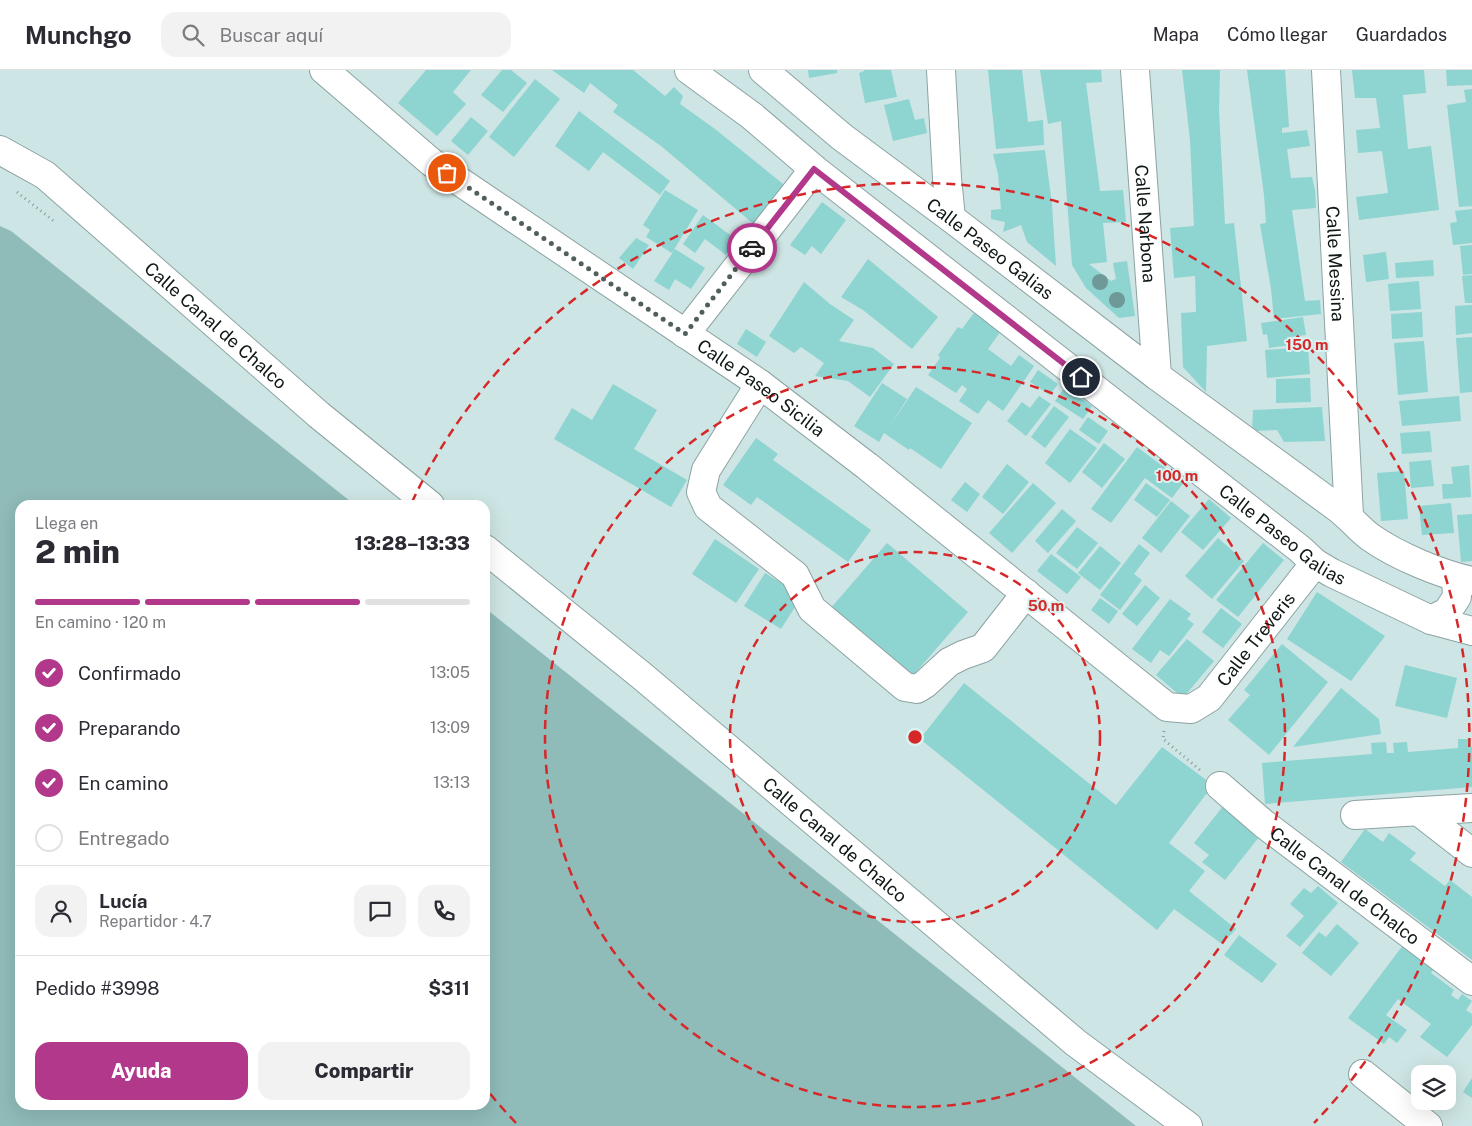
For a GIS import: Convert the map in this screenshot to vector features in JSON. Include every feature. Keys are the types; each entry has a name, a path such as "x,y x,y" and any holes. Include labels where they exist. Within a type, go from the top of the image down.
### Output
{"street":[{"name":"Calle Paseo Sicilia","path":"324,70 431,162 760,384 867,466 1026,593 1179,708"},
{"name":"Calle Paseo Galias","path":"689,70 752,116 814,169 1300,548 1314,563 1431,620 1472,631"},
{"path":"941,70 951,218"},
{"name":"Calle Narbona","path":"1136,70 1158,376"},
{"name":"Calle Messina","path":"1326,70 1349,516"},
{"path":"752,116 770,77"},
{"name":"Calle Paseo Galias","path":"770,77 842,137 1158,376 1349,516 1370,536 1404,556 1464,580"},
{"name":"Calle Canal de Chalco","path":"0,150 45,175 319,415 424,500"},
{"path":"685,334 814,169"},
{"path":"760,384 706,470 701,492 708,507 795,576 812,609 905,687 917,689 949,662 983,648 1026,593"},
{"name":"Calle Canal de Chalco","path":"490,553 642,676 1076,1043 1188,1126"},
{"name":"Calle Treveris","path":"1179,708 1209,698 1314,563"},
{"path":"1431,620 1447,612 1458,597 1464,580"},
{"name":"Calle Canal de Chalco","path":"1220,786 1264,824 1472,981"},
{"path":"1355,815 1472,808"},
{"path":"1418,811 1472,853"},
{"path":"1363,1074 1428,1126"}],"path":[{"path":"1179,708 1163,739 1220,786"}],"shaded area":[{"path":"0,226 11,231 349,500 15,500 15,1110 490,1110 490,612 1136,1126 0,1126"}],"building":[{"path":"426,70 471,70 453,92 466,104 437,136 398,103"},
{"path":"502,70 511,70 527,83 503,112 481,95"},
{"path":"552,70 633,70 665,96 674,87 683,96 680,104 715,129 788,188 756,226 661,146 613,112 618,105 590,83 584,93"},
{"path":"808,70 837,70 837,73 809,78"},
{"path":"864,70 891,70 897,97 865,103 859,73"},
{"path":"988,70 1022,70 1028,122 1043,120 1044,145 996,149"},
{"path":"1040,70 1101,70 1102,82 1086,83 1100,191 1123,190 1126,222 1103,223 1107,262 1089,264 1111,281 1116,279 1113,263 1127,261 1135,316 1119,318 1086,288 1072,265 1061,121 1048,124"},
{"path":"1182,70 1220,70 1219,111 1225,224 1234,223 1247,341 1207,346 1206,392 1183,367 1181,313 1196,312 1195,276 1174,278 1170,228 1194,226 1190,140"},
{"path":"1247,70 1285,70 1289,127 1282,128 1282,133 1307,130 1310,146 1287,149 1291,178 1312,177 1315,190 1316,208 1292,210 1305,301 1320,300 1321,314 1274,319 1260,224 1266,223 1264,195"},
{"path":"1352,70 1424,70 1426,93 1403,95 1408,149 1431,146 1439,210 1359,220 1356,197 1388,193 1382,151 1358,153 1356,130 1380,128 1376,98 1355,98"},
{"path":"1446,70 1472,70 1472,85 1447,86"},
{"path":"535,79 560,99 514,157 489,137"},
{"path":"1472,89 1472,206 1459,207 1447,105 1466,102 1464,90"},
{"path":"909,99 915,120 924,118 927,133 893,141 884,105"},
{"path":"579,111 670,181 660,195 603,152 589,171 555,146"},
{"path":"471,117 488,131 468,155 451,141"},
{"path":"1045,150 1052,205 1056,266 1027,242 1021,225 1003,232 1005,222 991,219 991,210 1001,209 998,174 993,154"},
{"path":"665,190 698,210 672,253 646,237 650,230 643,225"},
{"path":"822,202 846,220 821,254 812,246 805,255 790,245"},
{"path":"1472,209 1472,243 1453,245 1450,223 1457,222 1455,211"},
{"path":"703,215 737,240 726,255 705,239 695,253 683,244"},
{"path":"636,238 649,245 633,269 619,258"},
{"path":"1472,245 1472,274 1463,275 1460,246"},
{"path":"675,249 705,268 691,289 675,279 669,290 654,281"},
{"path":"1386,252 1389,279 1366,282 1363,255"},
{"path":"868,259 938,317 912,349 863,310 841,297"},
{"path":"1433,260 1434,276 1396,278 1395,263"},
{"path":"1472,275 1472,303 1465,303 1462,276"},
{"path":"1419,281 1421,309 1390,311 1388,284"},
{"path":"804,282 830,304 854,320 839,341 873,348 894,364 870,397 848,381 815,376 824,363 801,347 794,353 769,336"},
{"path":"1472,305 1472,333 1456,335 1455,306"},
{"path":"1422,312 1423,337 1392,339 1391,314"},
{"path":"974,313 1001,331 988,349 1011,366 1019,355 1034,366 1003,411 988,400 978,414 959,401 967,389 962,385 956,393 928,375 940,358 938,355 958,327 962,329"},
{"path":"1303,317 1306,335 1290,337 1291,345 1269,348 1267,334 1263,335 1261,323"},
{"path":"746,329 766,342 757,357 737,344"},
{"path":"1472,337 1472,392 1460,393 1456,338"},
{"path":"1424,341 1428,392 1398,395 1394,343"},
{"path":"1308,347 1310,374 1267,378 1265,350"},
{"path":"1038,370 1058,384 1050,395 1030,382"},
{"path":"1310,378 1311,402 1276,403 1276,379"},
{"path":"882,383 907,399 888,429 916,387 972,423 941,469 884,433 879,442 854,426"},
{"path":"613,384 657,410 634,449 687,480 671,507 554,439 572,408 592,420"},
{"path":"1065,387 1092,406 1083,419 1055,401"},
{"path":"1039,396 1051,404 1026,436 1007,421 1022,402 1030,408"},
{"path":"1459,396 1461,421 1402,426 1399,401"},
{"path":"1054,406 1069,417 1045,448 1031,437"},
{"path":"1322,407 1325,441 1284,442 1277,430 1252,431 1253,410"},
{"path":"1088,417 1108,431 1099,444 1079,430"},
{"path":"1070,429 1097,448 1070,483 1045,463"},
{"path":"1430,431 1432,452 1402,454 1400,433"},
{"path":"756,438 778,454 773,460 871,530 848,562 757,497 751,505 723,485"},
{"path":"1104,443 1125,459 1102,488 1082,472"},
{"path":"1137,447 1184,482 1172,498 1145,478 1111,523 1091,509"},
{"path":"1431,460 1434,486 1411,488 1409,462"},
{"path":"1007,464 1029,482 1003,514 982,497"},
{"path":"1469,465 1471,497 1443,499 1442,484 1453,484 1451,467"},
{"path":"1404,471 1408,519 1381,521 1377,473"},
{"path":"965,482 980,494 967,512 951,500"},
{"path":"1033,483 1056,503 1012,553 989,533"},
{"path":"1146,483 1170,500 1157,517 1134,500"},
{"path":"1209,499 1231,518 1203,550 1181,532"},
{"path":"1171,501 1190,516 1161,553 1142,538"},
{"path":"1451,503 1454,533 1422,535 1419,506"},
{"path":"1062,509 1076,521 1048,553 1035,541"},
{"path":"1472,514 1472,561 1461,562 1457,515"},
{"path":"1077,527 1098,543 1077,569 1056,553"},
{"path":"1218,538 1244,561 1212,599 1185,576"},
{"path":"715,539 759,569 736,603 692,574"},
{"path":"887,543 968,612 911,678 830,609"},
{"path":"1263,543 1284,560 1238,617 1216,600"},
{"path":"1139,544 1150,553 1134,574 1142,580 1120,610 1100,595"},
{"path":"1100,546 1121,563 1100,590 1078,573"},
{"path":"1051,554 1081,577 1067,594 1037,571"},
{"path":"765,573 802,596 781,629 744,606"},
{"path":"1145,585 1160,598 1137,626 1122,614"},
{"path":"1317,592 1385,636 1351,681 1287,639"},
{"path":"1100,598 1118,611 1109,624 1091,610"},
{"path":"1170,599 1191,614 1187,619 1194,624 1169,656 1160,650 1151,663 1132,649"},
{"path":"1221,608 1242,624 1223,648 1202,632"},
{"path":"1187,639 1214,661 1183,698 1156,675"},
{"path":"1282,644 1328,682 1269,755 1228,720 1250,695 1244,690"},
{"path":"1405,665 1457,678 1447,718 1395,706"},
{"path":"964,683 1116,805 1162,747 1213,785 1169,843 1205,871 1189,891 1236,929 1222,944 1174,909 1157,930 920,739"},
{"path":"1341,688 1379,719 1381,734 1293,747"},
{"path":"1458,739 1468,739 1469,747 1472,747 1472,787 1265,804 1262,763 1372,754 1371,743 1386,742 1387,753 1394,753 1393,743 1407,742 1408,752 1458,748"},
{"path":"1224,805 1239,816 1236,819 1259,837 1225,880 1202,862 1209,855 1194,843"},
{"path":"1365,829 1383,842 1389,833 1416,853 1410,860 1445,886 1450,880 1472,897 1472,960 1341,862"},
{"path":"1318,886 1338,903 1300,947 1286,936 1304,916 1290,904 1304,888 1311,893"},
{"path":"1337,924 1359,943 1331,976 1302,953 1319,932 1326,937"},
{"path":"1239,935 1277,964 1262,983 1224,955"},
{"path":"1407,940 1438,964 1431,973 1454,990 1451,995 1458,1000 1462,994 1472,1001 1466,1010 1472,1014 1472,1025 1447,1057 1420,1037 1431,1024 1398,999 1386,1015 1407,1030 1397,1043 1389,1037 1384,1044 1348,1018"},
{"path":"1472,1078 1472,1098 1463,1092"}],"way so far":[{"path":"447,173 685,334 752,248"}],"route":[{"path":"752,248 814,169 1081,377"}]}
